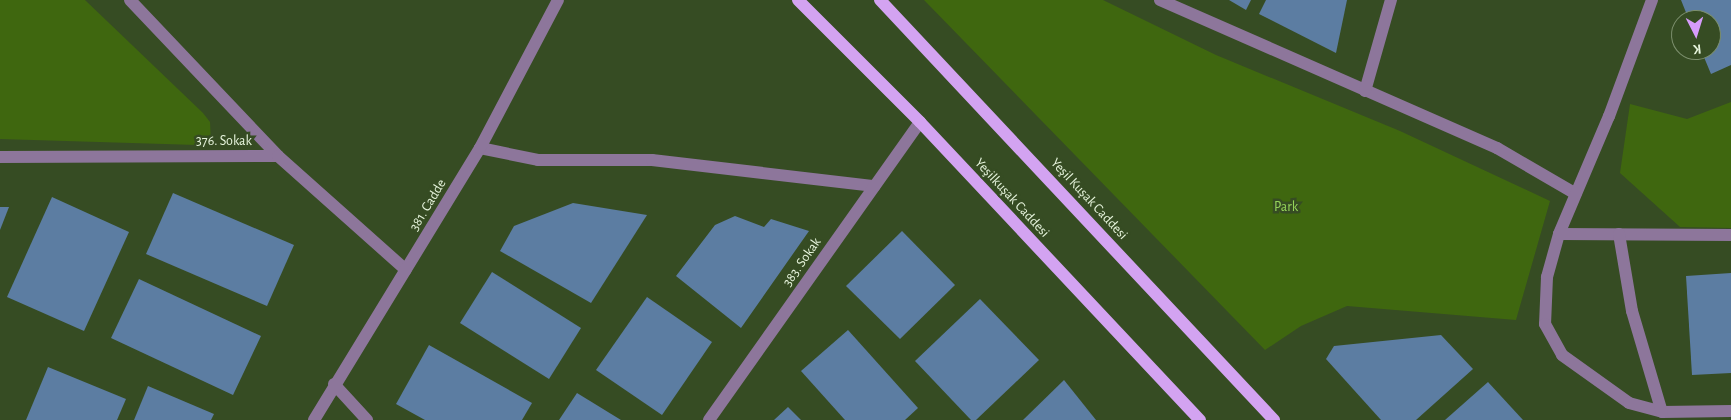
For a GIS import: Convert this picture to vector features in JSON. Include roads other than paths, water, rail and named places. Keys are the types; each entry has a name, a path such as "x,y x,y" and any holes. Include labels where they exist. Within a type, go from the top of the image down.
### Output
{"main road":[{"name":"Yeşilkuşak Caddesi","path":"798,0 920,122 1200,420"},
{"name":"Yeşil Kuşak Caddesi","path":"880,0 1274,420"}],"street":[{"path":"130,0 278,156 406,270"},
{"name":"381. Cadde","path":"314,420 334,384 480,148 558,0"},
{"path":"1160,0 1497,148 1576,194"},
{"path":"1365,91 1391,0"},
{"path":"1652,0 1609,116 1559,234 1547,277 1545,324 1562,355 1629,403 1662,412 1731,411"},
{"name":"383. Sokak","path":"709,420 920,122"},
{"path":"480,148 538,160 652,160 874,186"},
{"name":"376. Sokak","path":"0,157 278,156"},
{"path":"1559,234 1731,235"},
{"path":"1619,234 1632,311 1662,412"},
{"path":"334,384 367,420"}],"park label":[{"name":"Park","path":"1286,207"}]}
